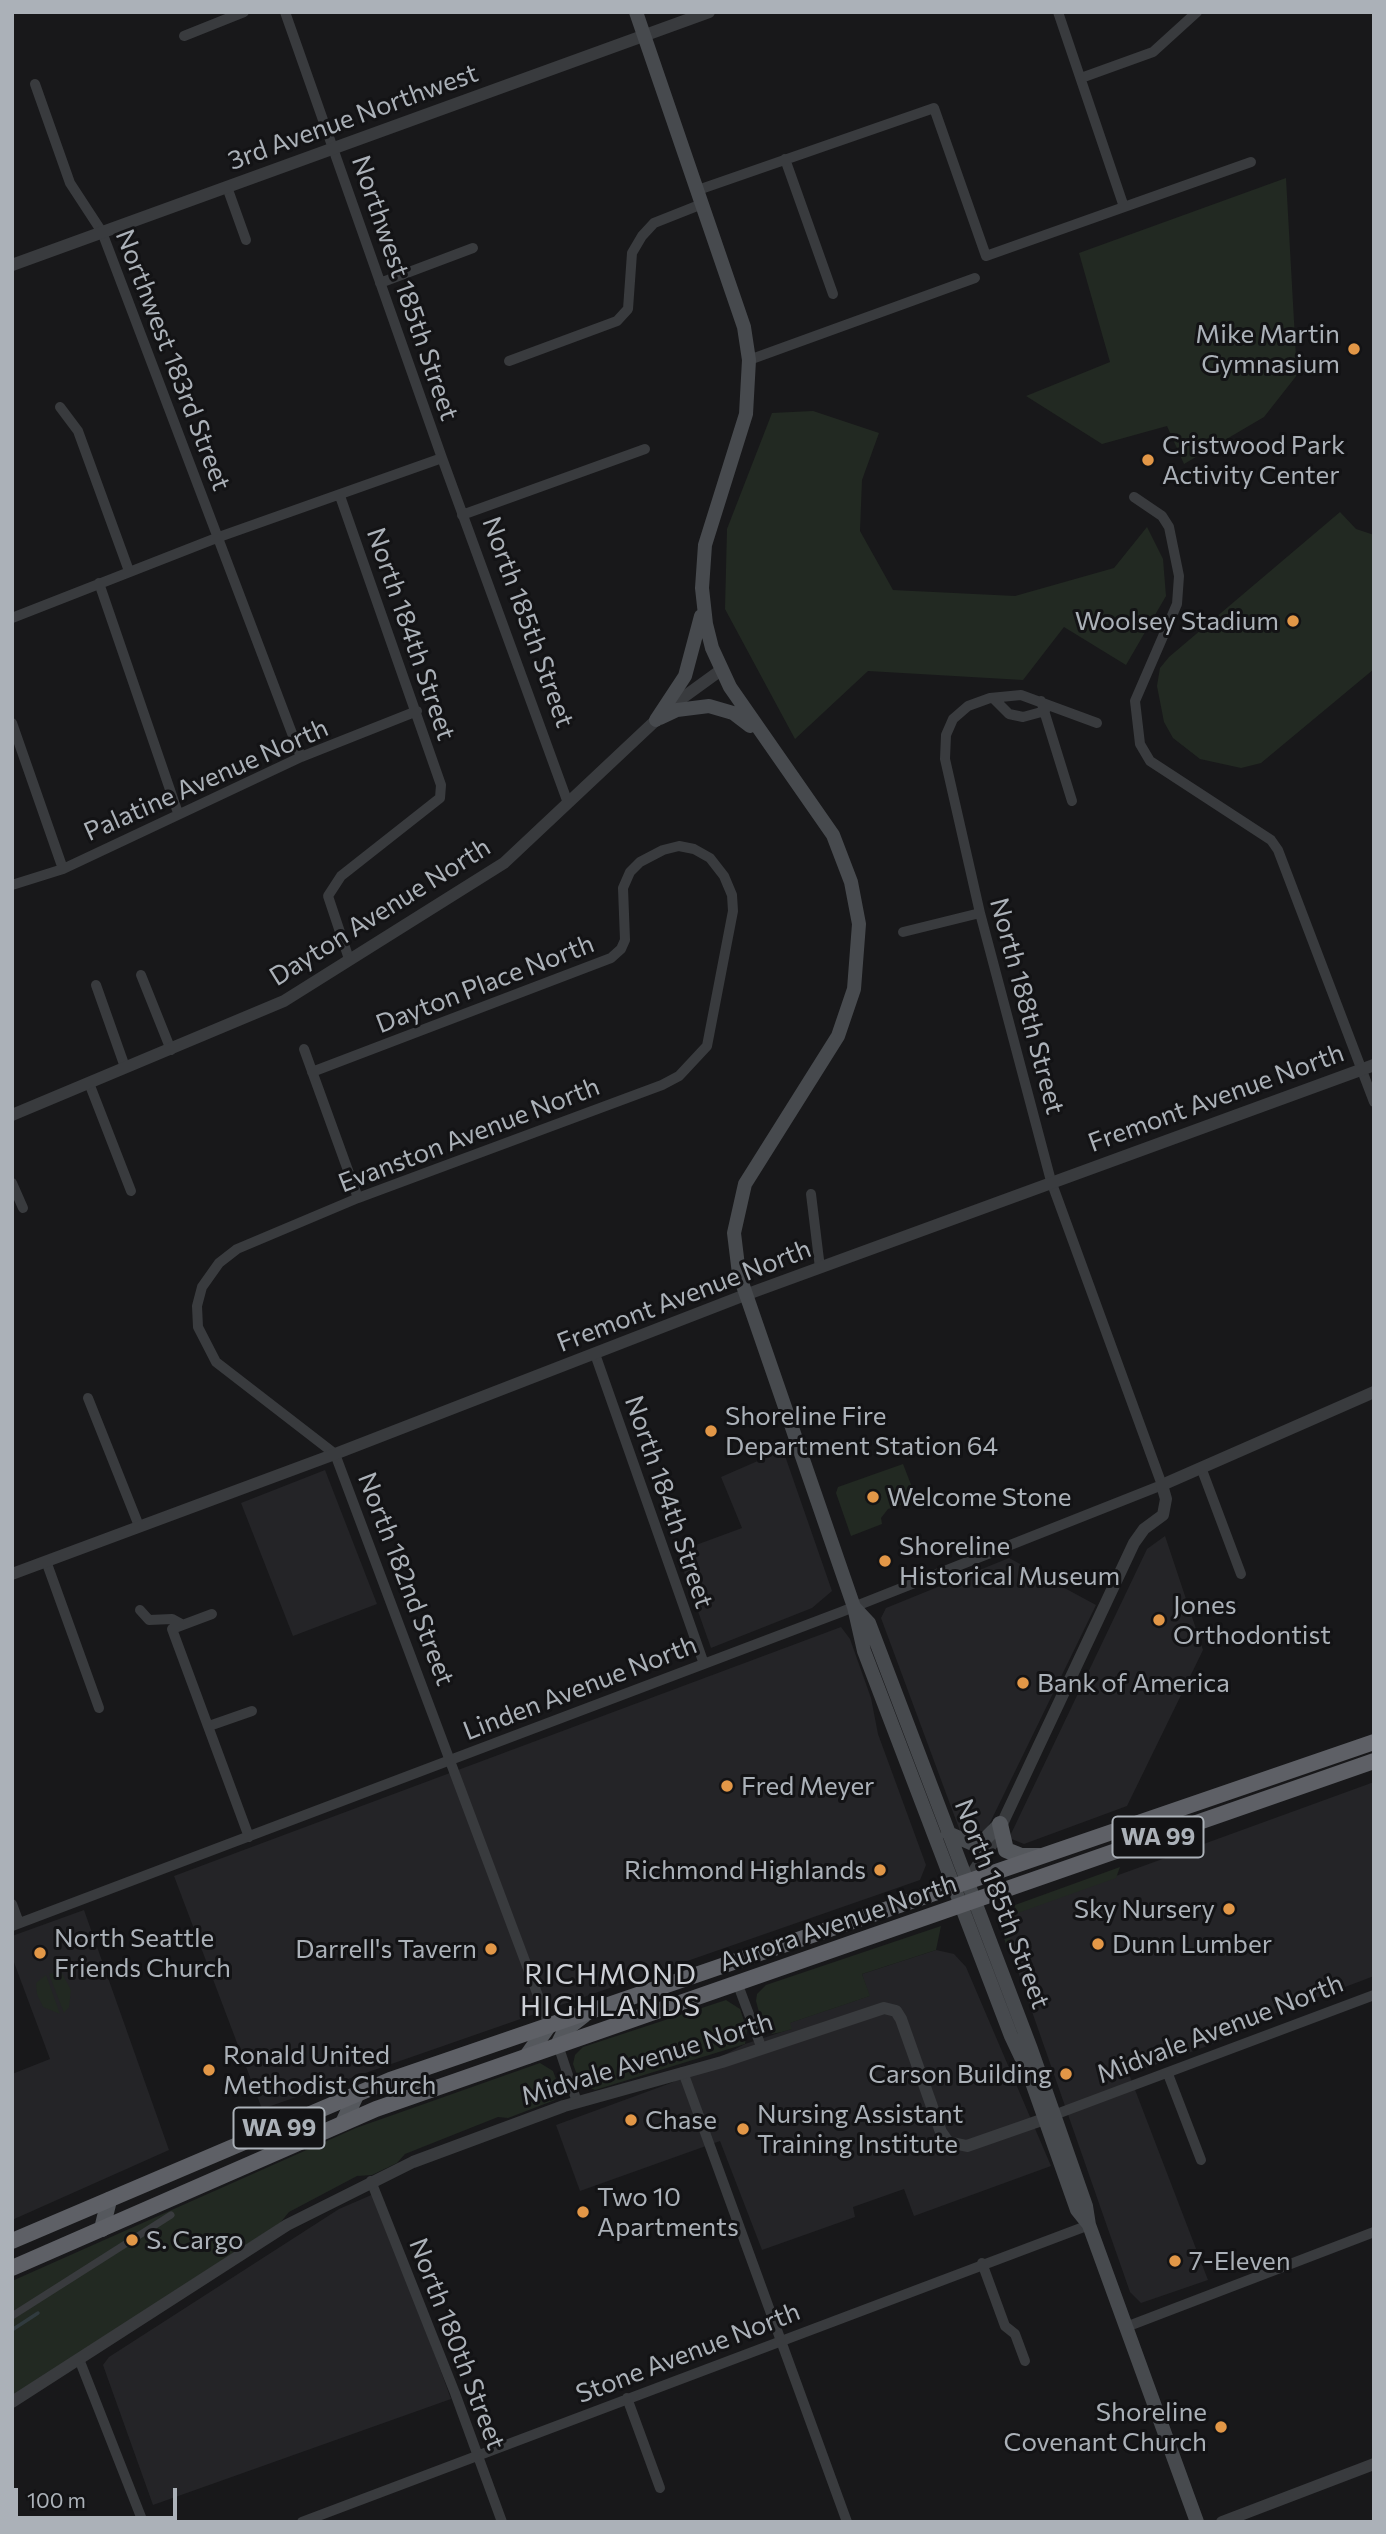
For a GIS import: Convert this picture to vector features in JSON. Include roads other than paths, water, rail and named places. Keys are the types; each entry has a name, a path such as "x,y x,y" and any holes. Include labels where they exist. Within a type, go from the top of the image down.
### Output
{"highway":[{"name":"Aurora Avenue North","path":"12,2241 357,2093 1374,1742"},
{"name":"Aurora Avenue North","path":"12,2268 343,2123 558,2045 738,1985 1374,1761"}],"main road":[{"path":"636,12 744,327 749,360 746,414 705,545 703,604 695,649 685,676 656,720"},
{"path":"703,604 712,648 721,670 763,736"},
{"path":"656,720 677,710 709,706 733,713 763,736"},
{"name":"North 185th Street","path":"763,736 824,820 840,850 856,903 859,944 854,989 838,1035 752,1167 742,1193 734,1238 737,1265 745,1295 854,1607 864,1651 960,1884 1086,2206 1089,2225 1197,2522"},
{"name":"North 185th Street","path":"854,1607 869,1623 948,1833 960,1884"},
{"path":"1193,1825 1200,1802"},
{"path":"948,1833 962,1842 973,1844 986,1838 1000,1824"},
{"path":"1000,1824 1004,1846 1012,1854 1041,1856"},
{"path":"692,2000 701,1983 701,1973"},
{"path":"558,2045 566,2029 589,2011"},
{"path":"527,2056 549,2025"},
{"path":"343,2123 353,2108 357,2093"},
{"path":"102,2229 109,2200"}],"street":[{"path":"184,36 244,12"},
{"name":"Northwest 185th Street","path":"285,12 442,458"},
{"name":"3rd Avenue Northwest","path":"12,265 709,12"},
{"path":"1058,12 1124,207"},
{"path":"1081,78 1153,52 1197,12"},
{"name":"Northwest 183rd Street","path":"35,84 75,192 102,232 301,757"},
{"path":"509,361 617,321 628,309 632,253 654,223 700,197 785,159 934,108 986,256 1251,162"},
{"path":"785,159 834,294"},
{"path":"227,187 246,240"},
{"path":"380,284 473,248"},
{"path":"749,360 975,278"},
{"path":"60,407 78,431 129,571"},
{"path":"463,515 645,449"},
{"path":"12,618 219,537 442,458"},
{"name":"North 185th Street","path":"442,458 568,803"},
{"name":"North 184th Street","path":"340,496 441,785 440,797 432,806 341,876 328,896 349,959"},
{"path":"1134,497 1162,516 1169,527 1179,576 1177,604 1135,701 1140,744 1150,761 1270,840 1278,850 1368,1067 1374,1102"},
{"path":"99,583 178,813"},
{"name":"Dayton Avenue North","path":"12,1115 284,1001 504,863 656,720 681,698 721,670"},
{"name":"North 188th Street","path":"1097,723 1043,706 1021,695 993,698 968,706 953,719 946,735 948,783 979,913 1051,1181 1161,1485"},
{"path":"993,698 1009,714 1023,716 1043,706 1072,801"},
{"name":"Palatine Avenue North","path":"12,885 63,869 301,757 417,712"},
{"path":"12,723 63,869"},
{"name":"Dayton Place North","path":"312,1072 611,958 621,950 625,940 623,888 630,872 640,862 671,848 694,849 717,867 732,895 733,911 707,1046"},
{"path":"903,932 979,913"},
{"path":"141,975 171,1050"},
{"path":"96,985 125,1066"},
{"name":"Evanston Avenue North","path":"237,1249 358,1198 662,1085 694,1064 707,1046"},
{"path":"304,1049 358,1198"},
{"name":"Fremont Avenue North","path":"12,1574 335,1454 745,1295 1368,1067"},
{"path":"89,1083 131,1191"},
{"path":"12,1183 23,1208"},
{"path":"811,1194 820,1268"},
{"name":"North 182nd Street","path":"237,1249 219,1263 202,1287 197,1306 198,1327 205,1345 216,1362 335,1454 452,1759 549,2025"},
{"name":"North 184th Street","path":"595,1354 704,1664"},
{"path":"960,1884 982,1863 1134,1543 1166,1509 1161,1485 1202,1470 1374,1392"},
{"path":"88,1398 139,1526"},
{"path":"1202,1470 1241,1574"},
{"name":"Linden Avenue North","path":"16,1924 854,1607 1161,1485"},
{"path":"46,1561 99,1708"},
{"path":"140,1610 149,1620 172,1619 183,1625"},
{"path":"212,1614 172,1629 249,1837"},
{"path":"209,1726 251,1711"},
{"path":"12,1904 16,1924"},
{"path":"738,1985 762,2049"},
{"name":"Midvale Avenue North","path":"12,2402 279,2230 371,2181 474,2136 577,2102 762,2049 889,2008 901,2019 941,2132 948,2142 967,2146 1168,2074 1374,1995"},
{"path":"558,2045 577,2102"},
{"path":"683,2072 847,2522"},
{"path":"1168,2074 1201,2160"},
{"name":"North 180th Street","path":"371,2181 502,2522"},
{"path":"12,2316 170,2215"},
{"name":"Stone Avenue North","path":"302,2522 779,2339 1089,2225"},
{"path":"1126,2327 1374,2232"},
{"path":"982,2263 1005,2326 1015,2334 1025,2361"},
{"path":"79,2359 143,2522"},
{"path":"627,2399 660,2488"},
{"path":"1222,2522 1374,2464"}],"waterway":[{"path":"12,2330 38,2313"}],"place":[{"name":"Mike Martin Gymnasium","path":"1354,349"},
{"name":"Cristwood Park Activity Center","path":"1148,460"},
{"name":"Woolsey Stadium","path":"1293,621"},
{"name":"Shoreline Fire Department Station 64","path":"711,1431"},
{"name":"Welcome Stone","path":"873,1497"},
{"name":"Shoreline Historical Museum","path":"885,1561"},
{"name":"Jones Orthodontist","path":"1159,1620"},
{"name":"Bank of America","path":"1023,1683"},
{"name":"Fred Meyer","path":"727,1786"},
{"name":"Richmond Highlands","path":"880,1870"},
{"name":"Sky Nursery","path":"1229,1909"},
{"name":"Dunn Lumber","path":"1098,1944"},
{"name":"Darrell's Tavern","path":"491,1949"},
{"name":"North Seattle Friends Church","path":"40,1953"},
{"name":"Ronald United Methodist Church","path":"209,2070"},
{"name":"Carson Building","path":"1066,2074"},
{"name":"Chase","path":"631,2120"},
{"name":"Nursing Assistant Training Institute","path":"743,2129"},
{"name":"Two 10 Apartments","path":"583,2212"},
{"name":"S. Cargo","path":"132,2240"},
{"name":"7-Eleven","path":"1175,2261"},
{"name":"Shoreline Covenant Church","path":"1221,2427"}],"district":[{"name":"RICHMOND HIGHLANDS","path":"611,1991"}]}
